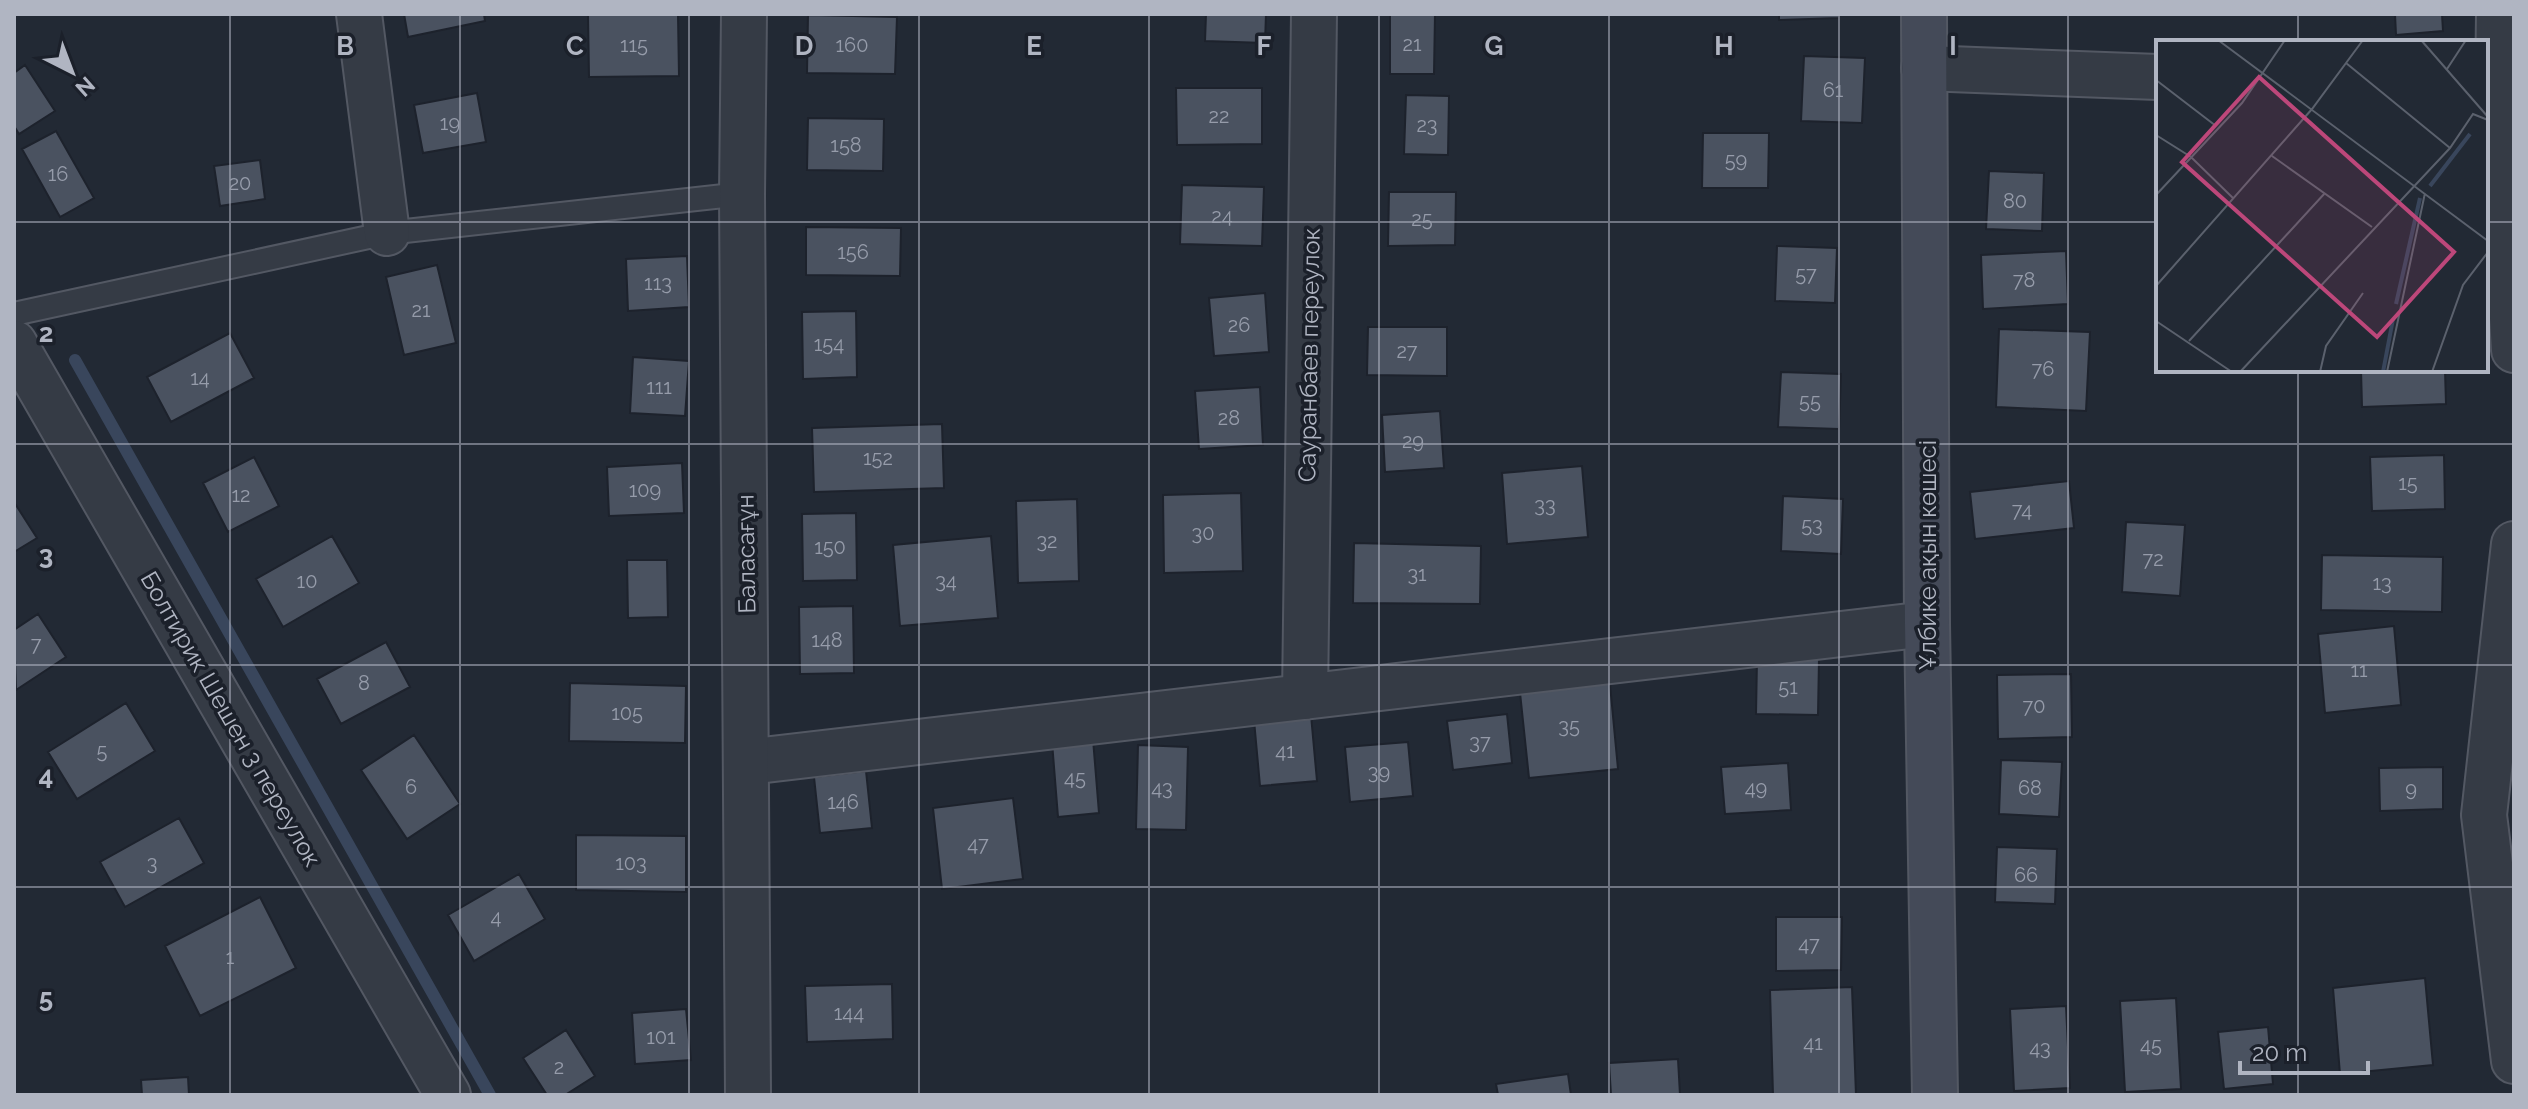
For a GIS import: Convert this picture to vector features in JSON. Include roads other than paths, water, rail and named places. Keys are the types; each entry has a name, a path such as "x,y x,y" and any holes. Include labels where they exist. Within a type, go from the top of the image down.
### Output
{"main road":[{"name":"Ұлбике ақын көшесі","path":"1924,14 1927,624 1935,1095"}],"street":[{"path":"359,14 387,233"},
{"name":"Баласағұн","path":"744,14 742,194 748,1095"},
{"name":"Сауранбаев переулок","path":"1305,697 1314,14"},
{"path":"2499,14 2499,89 2514,350"},
{"path":"1924,68 2156,77"},
{"name":"Болтирик Шешен 3 переулок","path":"14,343 448,1095"},
{"path":"2514,544 2484,815 2514,1061"},
{"path":"747,762 1927,624"}],"lane":[{"path":"14,314 387,233 742,194"}],"waterway":[{"path":"75,360 490,1095"}]}
